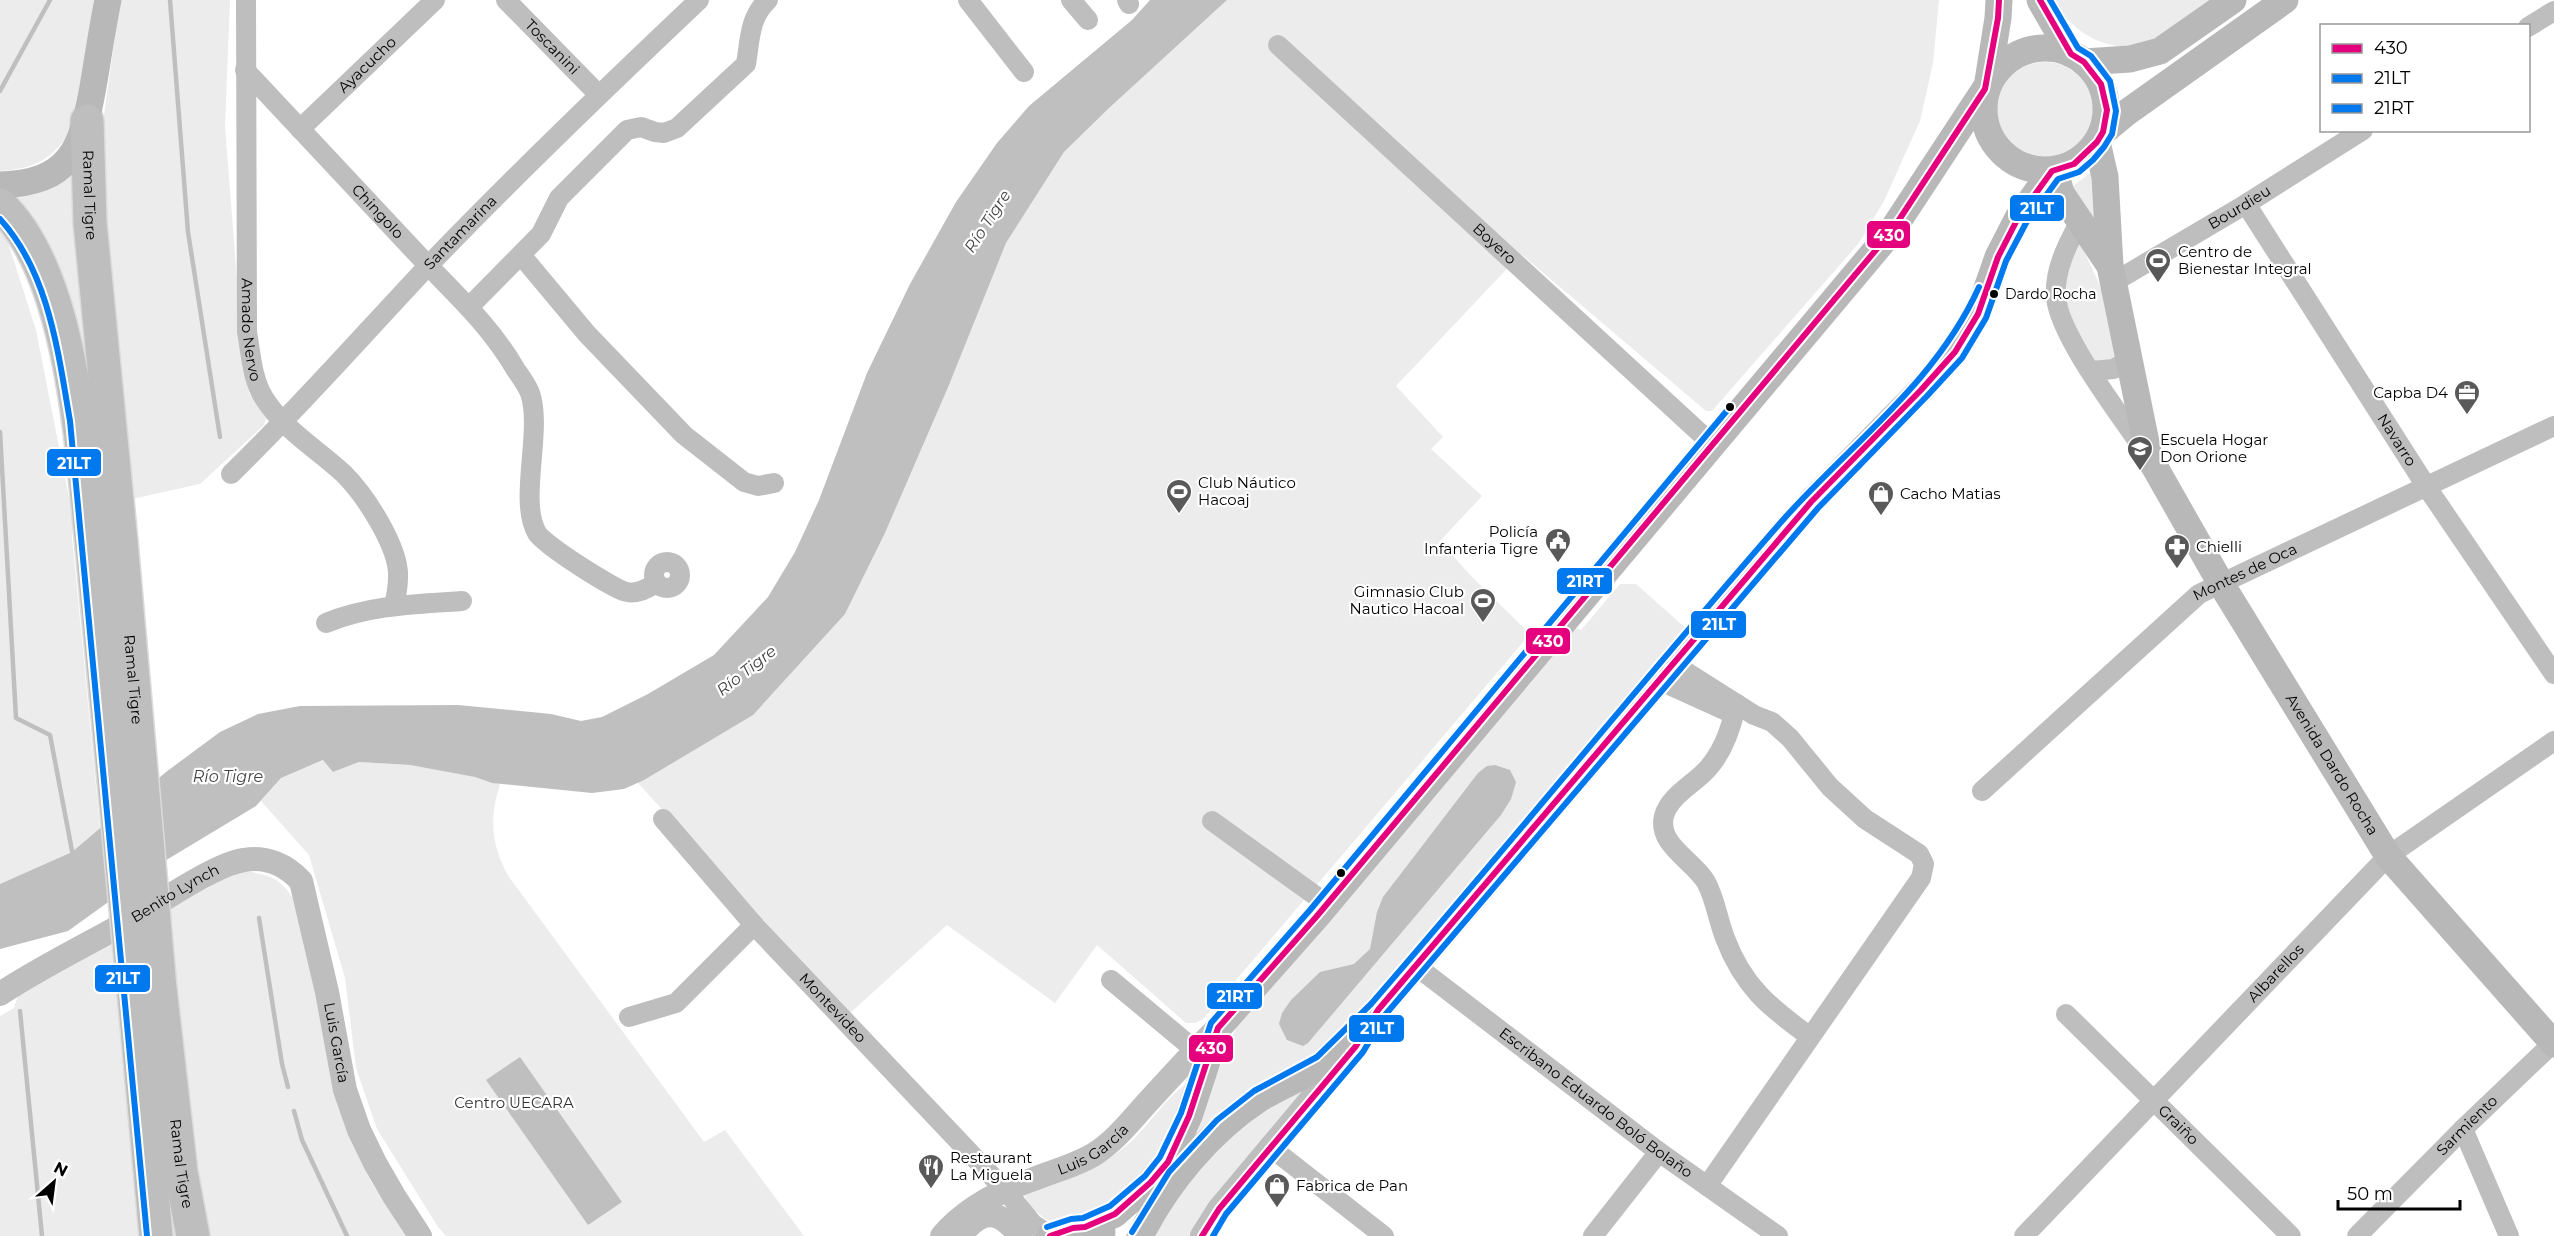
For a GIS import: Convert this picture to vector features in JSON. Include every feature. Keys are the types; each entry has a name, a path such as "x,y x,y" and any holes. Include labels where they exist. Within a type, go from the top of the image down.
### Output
{"highway":[{"name":"Ramal Tigre","path":"87,121 106,544 147,991 193,1236"},
{"name":"Ramal Tigre","path":"0,205 29,242 40,264 60,324 106,544"},
{"path":"147,991 156,1236"}],"main road":[{"name":"Ramal Tigre","path":"0,185 20,184 40,179 57,170 77,148 87,121 108,0"},
{"name":"Luis García","path":"1051,1236 1073,1228 1085,1227 1115,1214 1151,1182 1168,1162 1189,1116 1218,1028 1327,904 1891,232 1987,85 1999,0"},
{"path":"2040,0 2078,58 2101,84 2106,110 2100,137"},
{"path":"2233,0 2160,51 2130,59 2078,58 2041,48 2012,57 2000,67 1987,85 1985,121 1997,147 2007,158 2033,170 2053,171 2074,164 2087,154 2100,137 2126,113 2285,0"},
{"name":"Avenida Dardo Rocha","path":"2100,137 2112,274 2133,390 2149,457 2220,582 2388,856 2554,1043"},
{"path":"1140,1236 1165,1195 1190,1161 1220,1130 1260,1099 1329,1059 1378,1010 1811,502 1955,352 1978,314 1998,257 2018,218 2053,171"},
{"name":"Avenida Dardo Rocha","path":"2053,171 2061,194 2112,274"},
{"path":"1085,1227 1111,1236"}],"street":[{"name":"Amado Nervo","path":"246,0 247,332 253,372 263,397 283,423 345,475 367,503 396,560 399,578 394,606"},
{"name":"Ayacucho","path":"300,129 435,0"},
{"name":"Toscanini","path":"506,0 599,94"},
{"name":"Santamarina","path":"231,474 283,423 429,266 599,94 699,0"},
{"path":"470,306 541,234 559,198 627,130 641,127 655,132 664,132 677,128 746,64 748,40 754,18 768,0"},
{"path":"968,0 1024,72"},
{"path":"1071,0 1088,20"},
{"path":"2530,26 2554,11"},
{"name":"Boyero","path":"1278,45 1712,444"},
{"name":"Chingolo","path":"245,69 429,266 470,306 508,355 530,392 534,413 531,499 533,521 537,533 546,544 561,555 584,567 615,589 639,592 657,583"},
{"name":"Bourdieu","path":"2112,274 2246,204 2360,132"},
{"name":"Navarro","path":"2246,204 2426,486 2554,674"},
{"name":"Avenida Dardo Rocha","path":"2079,223 2067,244 2057,279 2056,297 2060,314 2091,371 2149,457"},
{"path":"520,255 587,334 684,435 744,482 758,486 774,483"},
{"path":"2091,371 2114,369 2129,359"},
{"name":"Montes de Oca","path":"1982,791 2199,594 2220,582 2554,426"},
{"path":"327,622 346,614 394,606 462,602"},
{"path":"1665,671 1742,711 1772,722 1790,738 1830,787 1865,819 1913,849 1919,854 1924,864 1921,878 1809,1036 1707,1186"},
{"path":"1742,711 1709,768 1671,803 1663,820 1665,834 1672,845 1695,867 1707,883 1726,939 1743,975 1772,1009 1809,1036"},
{"name":"Albarellos","path":"2024,1236 2388,856 2554,741"},
{"name":"Montevideo","path":"663,819 754,925 1006,1191 1033,1224 1051,1236"},
{"path":"1212,821 1327,904"},
{"name":"Benito Lynch","path":"0,994 183,888 243,860 262,860"},
{"name":"Luis García","path":"262,860 277,863 290,870 301,881 327,992 345,1090 359,1130 375,1163 420,1236"},
{"path":"629,1017 676,1003 754,925"},
{"name":"Escribano Eduardo Boló Bolaño","path":"1416,966 1659,1152 1778,1236"},
{"path":"1111,980 1195,1050"},
{"path":"1202,1236 1219,1209 1269,1146 1356,1046 1378,1010"},
{"name":"Graiño","path":"2066,1014 2290,1236"},
{"name":"Luis García","path":"942,1236 964,1213 1032,1179 1068,1168 1095,1154 1122,1131 1195,1050 1218,1028"},
{"name":"Sarmiento","path":"2357,1236 2463,1129 2554,1043"},
{"path":"2463,1129 2510,1236"},
{"path":"1269,1146 1384,1236"},
{"path":"1593,1236 1659,1152"},
{"path":"1006,1191 1014,1228"},
{"path":"959,1236 978,1218 987,1215 1014,1228"}],"green space":[{"path":"0,0 96,0 72,129 58,148 42,160 24,168 0,171"},
{"path":"120,0 230,0 225,126 241,331 249,393 266,418 264,425 200,484 127,500 101,174 104,115"},
{"name":"Club Náutico Hacoaj","path":"1227,0 1939,0 1933,63 1920,121 1884,201 1859,243 1712,411 1706,411 1521,254 1396,386 1443,437 1431,449 1482,496 1440,541 1471,576 1530,634 1203,1019 1195,1023 1186,1023 1097,945 1055,1003 947,925 849,1014 638,783 845,614 885,533 949,385 1006,243 1064,152"},
{"path":"2053,0 2213,0 2160,38 2129,47 2099,41 2085,34 2073,25"},
{"path":"2045,62 2055,63 2072,70 2086,84 2093,101 2093,121 2086,138 2072,152 2055,159 2045,160 2035,159 2018,152 2004,138 1997,121 1996,111 1997,101 2004,84 2018,70 2035,63"},
{"path":"77,155 176,1236 165,1236 84,410 1,192"},
{"path":"2094,170 2101,228 2069,189"},
{"path":"0,225 5,233 36,330 73,518 72,537 100,828 72,852 0,884"},
{"path":"2078,238 2108,303 2117,354 2111,366 2095,363 2062,303 2066,260"},
{"path":"1620,584 1636,584 1688,630 1344,1031 1185,1153 1237,1025 1569,626 1581,630"},
{"name":"Centro UECARA","path":"324,760 333,772 359,762 410,765 476,777 500,784 494,808 495,843 509,877 704,1142 725,1130 804,1236 446,1236 438,1227 377,1129 356,1068 345,978 309,855 261,801 281,778"},
{"path":"247,871 276,880 296,902 337,1098 352,1142 372,1183 405,1236 203,1236 186,1114 178,993 163,909 221,876"},
{"path":"111,939 138,1236 0,1236 0,1016 14,1008 19,992"},
{"path":"1187,1083 1169,1141 1115,1207 1060,1223 1045,1219 1030,1206 1024,1195 1081,1174 1120,1151"},
{"path":"1311,1086 1193,1236 1152,1236 1170,1207 1198,1172 1241,1125 1253,1116"}],"water":[{"name":"Río Tigre","path":"1150,0 1227,0 1064,152 1006,243 949,385 885,533 845,614 753,715 644,780 624,789 592,793 492,783 475,777 410,765 359,762 333,772 323,760 281,778 256,806 168,859 68,931 0,949 0,884 72,852 166,772 220,732 258,714 300,706 458,705 551,714 581,721 602,717 648,694 714,655 768,597 795,552 819,500 867,373 910,284 956,202 997,143 1029,106 1132,20"},
{"path":"1495,765 1510,770 1516,782 1511,799 1501,815 1308,1043 1303,1046 1287,1040 1279,1024 1282,1013 1291,1000 1320,972 1354,964 1370,949 1377,912 1383,897 1478,773 1487,766"},
{"path":"520,1057 622,1202 588,1225 486,1080"}],"waterway":[{"path":"0,91 50,0"},
{"path":"170,0 188,232 220,437"},
{"path":"0,432 16,718 50,735 73,856"},
{"path":"259,918 282,1064 288,1087"},
{"path":"20,1011 42,1236"},
{"path":"294,1111 302,1140 347,1236"}],"transit line":[{"name":"430","path":"1050,1236 1073,1228 1085,1227 1115,1214 1151,1182 1168,1162 1189,1116 1218,1028 1317,916 1891,232 1985,89 1998,18 1999,0"},
{"name":"430","path":"1202,1236 1219,1209 1356,1046 1378,1010 1811,502 1955,352 1978,314 1998,257 2018,218 2052,171 2074,164 2097,142 2103,132 2107,110 2101,84 2084,62 2071,54 2040,0"},
{"name":"21LT","path":"1213,1236 1226,1214 1363,1052 1385,1015 1818,508 1962,358 1986,318 2006,261 2026,223 2058,179 2079,172 2093,160 2112,134 2116,111 2110,81 2091,56 2078,48 2050,0"},
{"name":"21LT","path":"0,219 17,240 41,288 61,368 70,421 147,1236"},
{"name":"21RT","path":"1132,1232 1169,1172 1217,1120 1254,1091 1317,1057 1371,1004 1782,521 1916,383 1940,353 1961,321 1979,287"},
{"name":"21RT","path":"1047,1227 1071,1219 1083,1218 1110,1206 1145,1176 1160,1157 1181,1113 1211,1023 1310,910 1730,407"}],"place":[{"name":"Centro de Bienestar Integral","path":"2158,284"},
{"name":"Dardo Rocha","path":"1994,294"},
{"name":"Capba D4","path":"2467,416"},
{"name":"Escuela Hogar Don Orione","path":"2140,472"},
{"name":"Club Náutico Hacoaj","path":"1179,515"},
{"name":"Cacho Matias","path":"1881,517"},
{"name":"Policía Infanteria Tigre","path":"1558,564"},
{"name":"Chielli","path":"2177,570"},
{"name":"Gimnasio Club Nautico Hacoal","path":"1483,624"},
{"name":"Restaurant La Miguela","path":"931,1190"},
{"name":"Fabrica de Pan","path":"1277,1209"}]}
